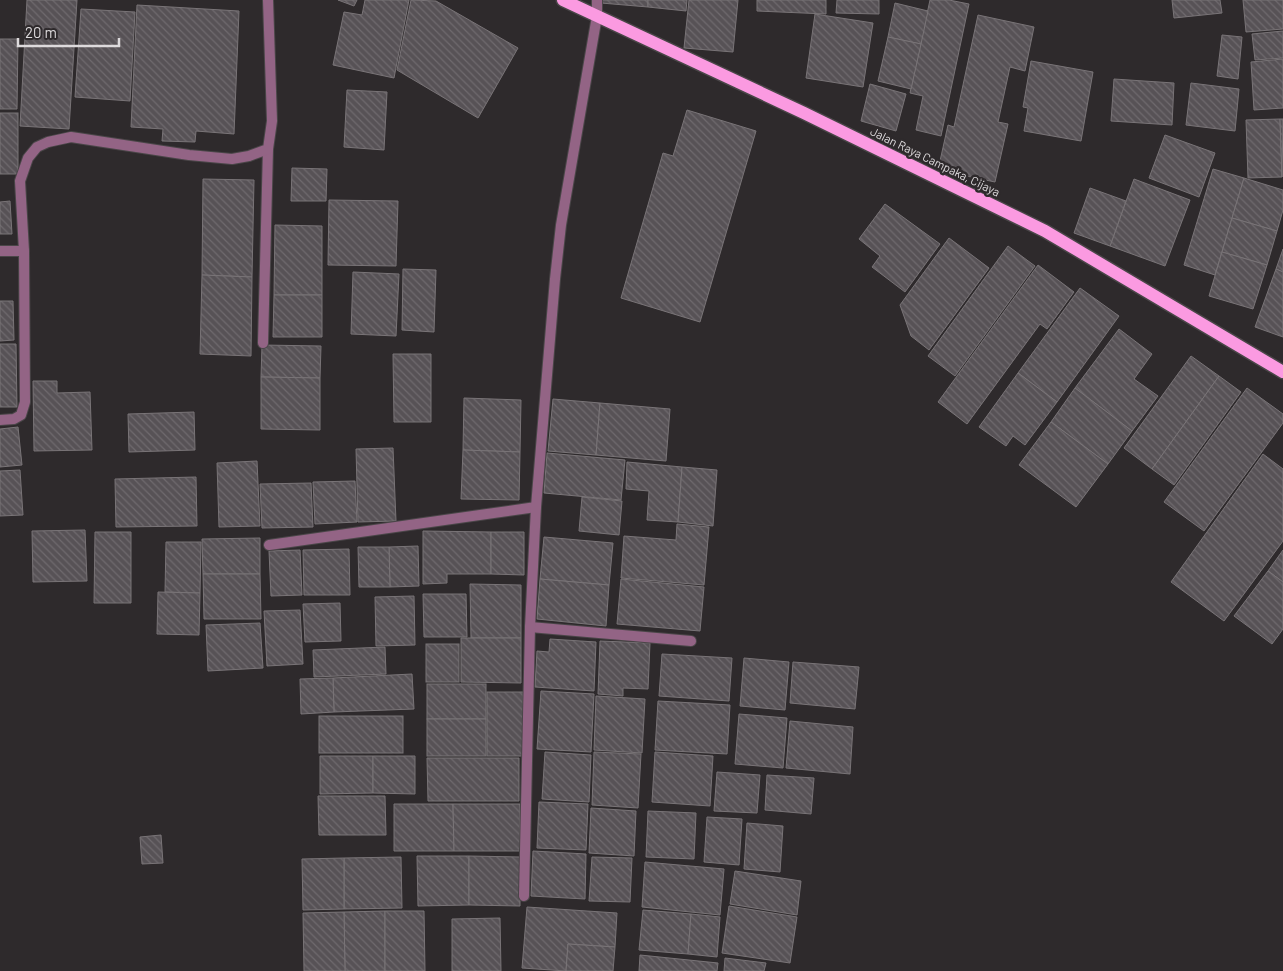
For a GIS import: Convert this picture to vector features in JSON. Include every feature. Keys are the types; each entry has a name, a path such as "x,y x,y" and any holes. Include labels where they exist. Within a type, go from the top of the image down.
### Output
{"main road":[{"name":"Jalan Raya Campaka, Cijaya","path":"563,0 804,113 1046,231 1283,372"}],"street":[{"path":"262,343 268,149 272,121 268,0"},
{"path":"524,896 530,627 536,507 561,225 597,16 597,0"},
{"path":"0,420 14,420 22,415 26,402 24,252 20,181 28,158 37,147 48,142 71,137 189,155 232,159 249,156 268,149"},
{"path":"0,251 24,252"},
{"path":"269,546 536,507"},
{"path":"530,627 691,641"}],"building":[{"path":"27,0 77,0 69,129 20,126"},
{"path":"338,0 357,0 354,6"},
{"path":"365,0 409,0 394,78 333,65 344,12 362,15"},
{"path":"411,0 436,1 518,48 478,118 397,70"},
{"path":"601,0 648,0 648,7 601,3"},
{"path":"648,0 687,0 686,11 648,7"},
{"path":"689,0 738,0 733,52 684,48"},
{"path":"757,0 826,0 826,14 757,11"},
{"path":"837,0 879,0 879,14 836,13"},
{"path":"930,0 949,0 969,4 941,136 916,130 923,96 910,93"},
{"path":"1172,0 1220,0 1222,13 1174,18"},
{"path":"1243,0 1283,0 1283,29 1246,32"},
{"path":"895,3 928,11 921,44 888,37"},
{"path":"137,5 239,11 234,134 196,131 195,142 162,141 163,129 131,127"},
{"path":"81,9 135,12 130,101 75,97"},
{"path":"815,14 873,23 863,87 806,78"},
{"path":"978,15 1034,27 1025,71 1010,67 998,122 1008,124 995,182 938,170 948,125 954,127"},
{"path":"1283,31 1283,58 1255,60 1252,34"},
{"path":"1222,35 1242,37 1238,79 1217,76"},
{"path":"888,37 921,44 911,89 878,81"},
{"path":"0,39 18,39 17,109 0,109"},
{"path":"1283,59 1283,108 1254,110 1251,62"},
{"path":"1031,61 1093,72 1081,141 1024,131 1028,108 1023,107"},
{"path":"1114,79 1174,83 1172,125 1111,121"},
{"path":"1191,83 1239,89 1235,131 1186,125"},
{"path":"870,84 906,94 896,131 861,121"},
{"path":"347,90 387,92 384,150 344,147"},
{"path":"687,110 756,131 700,322 621,298 663,153 673,156"},
{"path":"0,113 18,113 18,174 0,174"},
{"path":"1280,119 1282,177 1248,178 1246,120"},
{"path":"1280,119 1283,119 1282,177"},
{"path":"1165,135 1215,153 1199,197 1149,178"},
{"path":"292,168 327,169 326,201 291,201"},
{"path":"1213,169 1244,178 1215,275 1184,265"},
{"path":"1244,178 1283,190 1283,210 1277,231 1232,218"},
{"path":"203,179 254,180 252,277 202,275"},
{"path":"1134,179 1190,200 1165,266 1110,246"},
{"path":"1090,188 1126,201 1110,246 1074,233"},
{"path":"329,200 398,201 396,266 328,265"},
{"path":"10,201 12,234 0,234 0,202"},
{"path":"885,204 940,244 905,292 872,267 880,256 859,239"},
{"path":"1232,218 1277,231 1267,265 1222,252"},
{"path":"275,225 322,226 322,295 274,295"},
{"path":"949,238 989,268 929,350 911,336 900,305"},
{"path":"1008,246 1035,266 955,376 928,356"},
{"path":"1283,249 1283,272 1276,269"},
{"path":"1222,252 1267,265 1253,309 1209,296"},
{"path":"1038,265 1074,292 1047,329 1040,324 967,424 938,402"},
{"path":"403,269 436,270 434,332 402,330"},
{"path":"1276,269 1283,272 1283,337 1255,327"},
{"path":"353,272 399,274 396,336 351,334"},
{"path":"202,275 252,277 251,356 200,354"},
{"path":"1080,288 1119,316 1057,402 1018,373"},
{"path":"274,295 322,295 322,337 273,337"},
{"path":"0,301 13,301 14,340 0,341"},
{"path":"1119,329 1152,354 1134,379 1158,396 1132,431 1075,388"},
{"path":"0,344 16,344 17,407 0,407"},
{"path":"262,345 321,346 320,378 261,377"},
{"path":"393,354 431,354 431,422 394,422"},
{"path":"1191,356 1219,376 1152,469 1124,448"},
{"path":"1018,373 1057,402 1025,445 1013,436 1006,446 979,427"},
{"path":"1219,376 1241,392 1174,485 1152,469"},
{"path":"261,377 320,378 320,430 261,429"},
{"path":"33,381 57,381 57,393 90,392 92,450 34,451"},
{"path":"1075,388 1132,431 1108,464 1051,422"},
{"path":"1247,388 1283,414 1283,423 1204,531 1164,502"},
{"path":"464,398 521,400 520,452 463,450"},
{"path":"553,399 600,403 596,455 548,451"},
{"path":"600,403 670,409 666,461 596,455"},
{"path":"194,412 195,450 129,452 128,414"},
{"path":"1051,422 1108,464 1076,507 1019,465"},
{"path":"18,427 22,465 0,467 0,429"},
{"path":"393,448 396,521 358,522 356,449"},
{"path":"463,450 520,452 519,500 461,499"},
{"path":"547,453 625,460 621,500 544,493"},
{"path":"1263,454 1283,469 1283,541 1224,621 1171,582"},
{"path":"257,461 260,526 219,527 217,463"},
{"path":"627,462 682,467 678,522 647,520 649,491 626,489"},
{"path":"682,467 717,470 713,526 678,522"},
{"path":"20,470 23,515 0,516 0,471"},
{"path":"196,477 197,526 116,527 115,479"},
{"path":"355,481 357,522 315,524 313,482"},
{"path":"311,483 313,527 262,528 260,484"},
{"path":"582,497 622,501 619,535 579,531"},
{"path":"677,524 709,527 704,585 621,578 624,536 676,540"},
{"path":"85,530 87,581 33,582 32,531"},
{"path":"423,531 491,532 491,574 447,574 447,583 423,584"},
{"path":"95,532 131,532 131,603 94,603"},
{"path":"491,532 524,532 524,575 491,574"},
{"path":"544,537 613,543 609,585 540,579"},
{"path":"260,538 260,574 203,574 202,539"},
{"path":"166,542 201,542 200,593 165,592"},
{"path":"418,546 419,586 390,587 389,547"},
{"path":"358,547 389,547 390,587 359,587"},
{"path":"349,549 350,595 304,595 303,550"},
{"path":"300,550 302,595 271,596 269,551"},
{"path":"1283,550 1283,582 1268,571"},
{"path":"1268,571 1283,582 1283,629 1272,644 1234,616"},
{"path":"203,574 260,574 261,619 204,619"},
{"path":"540,579 609,585 606,626 537,619"},
{"path":"621,579 704,587 700,631 617,624"},
{"path":"470,584 521,585 521,638 471,638"},
{"path":"158,592 200,593 199,635 157,634"},
{"path":"423,594 466,594 467,637 424,637"},
{"path":"414,596 415,645 376,646 375,597"},
{"path":"340,603 341,641 305,642 303,604"},
{"path":"300,610 303,664 267,666 264,611"},
{"path":"260,623 263,668 208,671 206,625"},
{"path":"461,638 521,638 521,683 461,682"},
{"path":"550,639 596,642 594,691 535,687 537,651 549,652"},
{"path":"600,641 650,643 648,689 623,688 623,696 598,694"},
{"path":"426,644 459,644 459,682 426,682"},
{"path":"385,647 386,674 314,677 313,650"},
{"path":"662,654 732,658 729,701 659,696"},
{"path":"744,658 789,662 785,710 740,706"},
{"path":"793,662 859,667 855,709 790,703"},
{"path":"412,674 414,709 334,712 333,678"},
{"path":"333,678 334,712 301,714 300,679"},
{"path":"427,684 486,684 486,719 427,719"},
{"path":"541,691 594,694 591,752 537,749"},
{"path":"487,692 523,692 523,756 487,756"},
{"path":"596,696 645,699 642,753 594,750"},
{"path":"658,701 730,705 727,754 655,750"},
{"path":"739,714 787,718 783,768 735,764"},
{"path":"319,716 403,716 403,753 319,753"},
{"path":"427,719 486,719 486,756 427,756"},
{"path":"790,721 853,727 850,774 786,768"},
{"path":"545,752 591,755 589,802 542,799"},
{"path":"594,752 641,754 638,808 592,805"},
{"path":"655,752 713,756 710,806 652,802"},
{"path":"320,756 373,756 373,793 320,794"},
{"path":"373,756 415,756 415,794 373,793"},
{"path":"427,758 519,758 519,801 428,801"},
{"path":"717,772 760,775 757,813 714,811"},
{"path":"767,775 814,778 811,814 765,810"},
{"path":"318,796 385,796 386,835 319,835"},
{"path":"539,802 588,804 586,850 537,848"},
{"path":"394,804 453,804 454,851 394,851"},
{"path":"453,804 520,804 520,851 454,851"},
{"path":"591,808 636,811 634,856 589,853"},
{"path":"648,811 696,813 694,859 646,857"},
{"path":"707,817 742,819 739,865 704,862"},
{"path":"747,823 783,826 780,872 744,869"},
{"path":"161,835 163,863 142,864 140,837"},
{"path":"533,851 586,854 585,899 531,896"},
{"path":"417,856 469,856 469,905 418,906"},
{"path":"469,856 520,857 520,906 469,905"},
{"path":"401,857 402,908 344,909 344,858"},
{"path":"592,857 632,858 630,902 589,901"},
{"path":"344,858 344,909 303,910 302,859"},
{"path":"645,862 724,869 720,915 642,907"},
{"path":"735,871 801,881 797,915 730,904"},
{"path":"729,906 797,917 790,963 722,953"},
{"path":"527,907 617,913 615,947 568,944 566,971 522,968"},
{"path":"643,910 691,914 688,954 639,950"},
{"path":"385,911 385,971 345,971 344,912"},
{"path":"385,911 424,911 425,971 385,971"},
{"path":"344,912 345,971 304,971 303,913"},
{"path":"691,914 720,917 717,957 688,954"},
{"path":"500,918 501,971 452,971 452,919"},
{"path":"568,944 615,947 613,971 566,971"},
{"path":"640,955 718,963 717,971 639,971"},
{"path":"725,958 766,963 764,971 724,971"}]}
